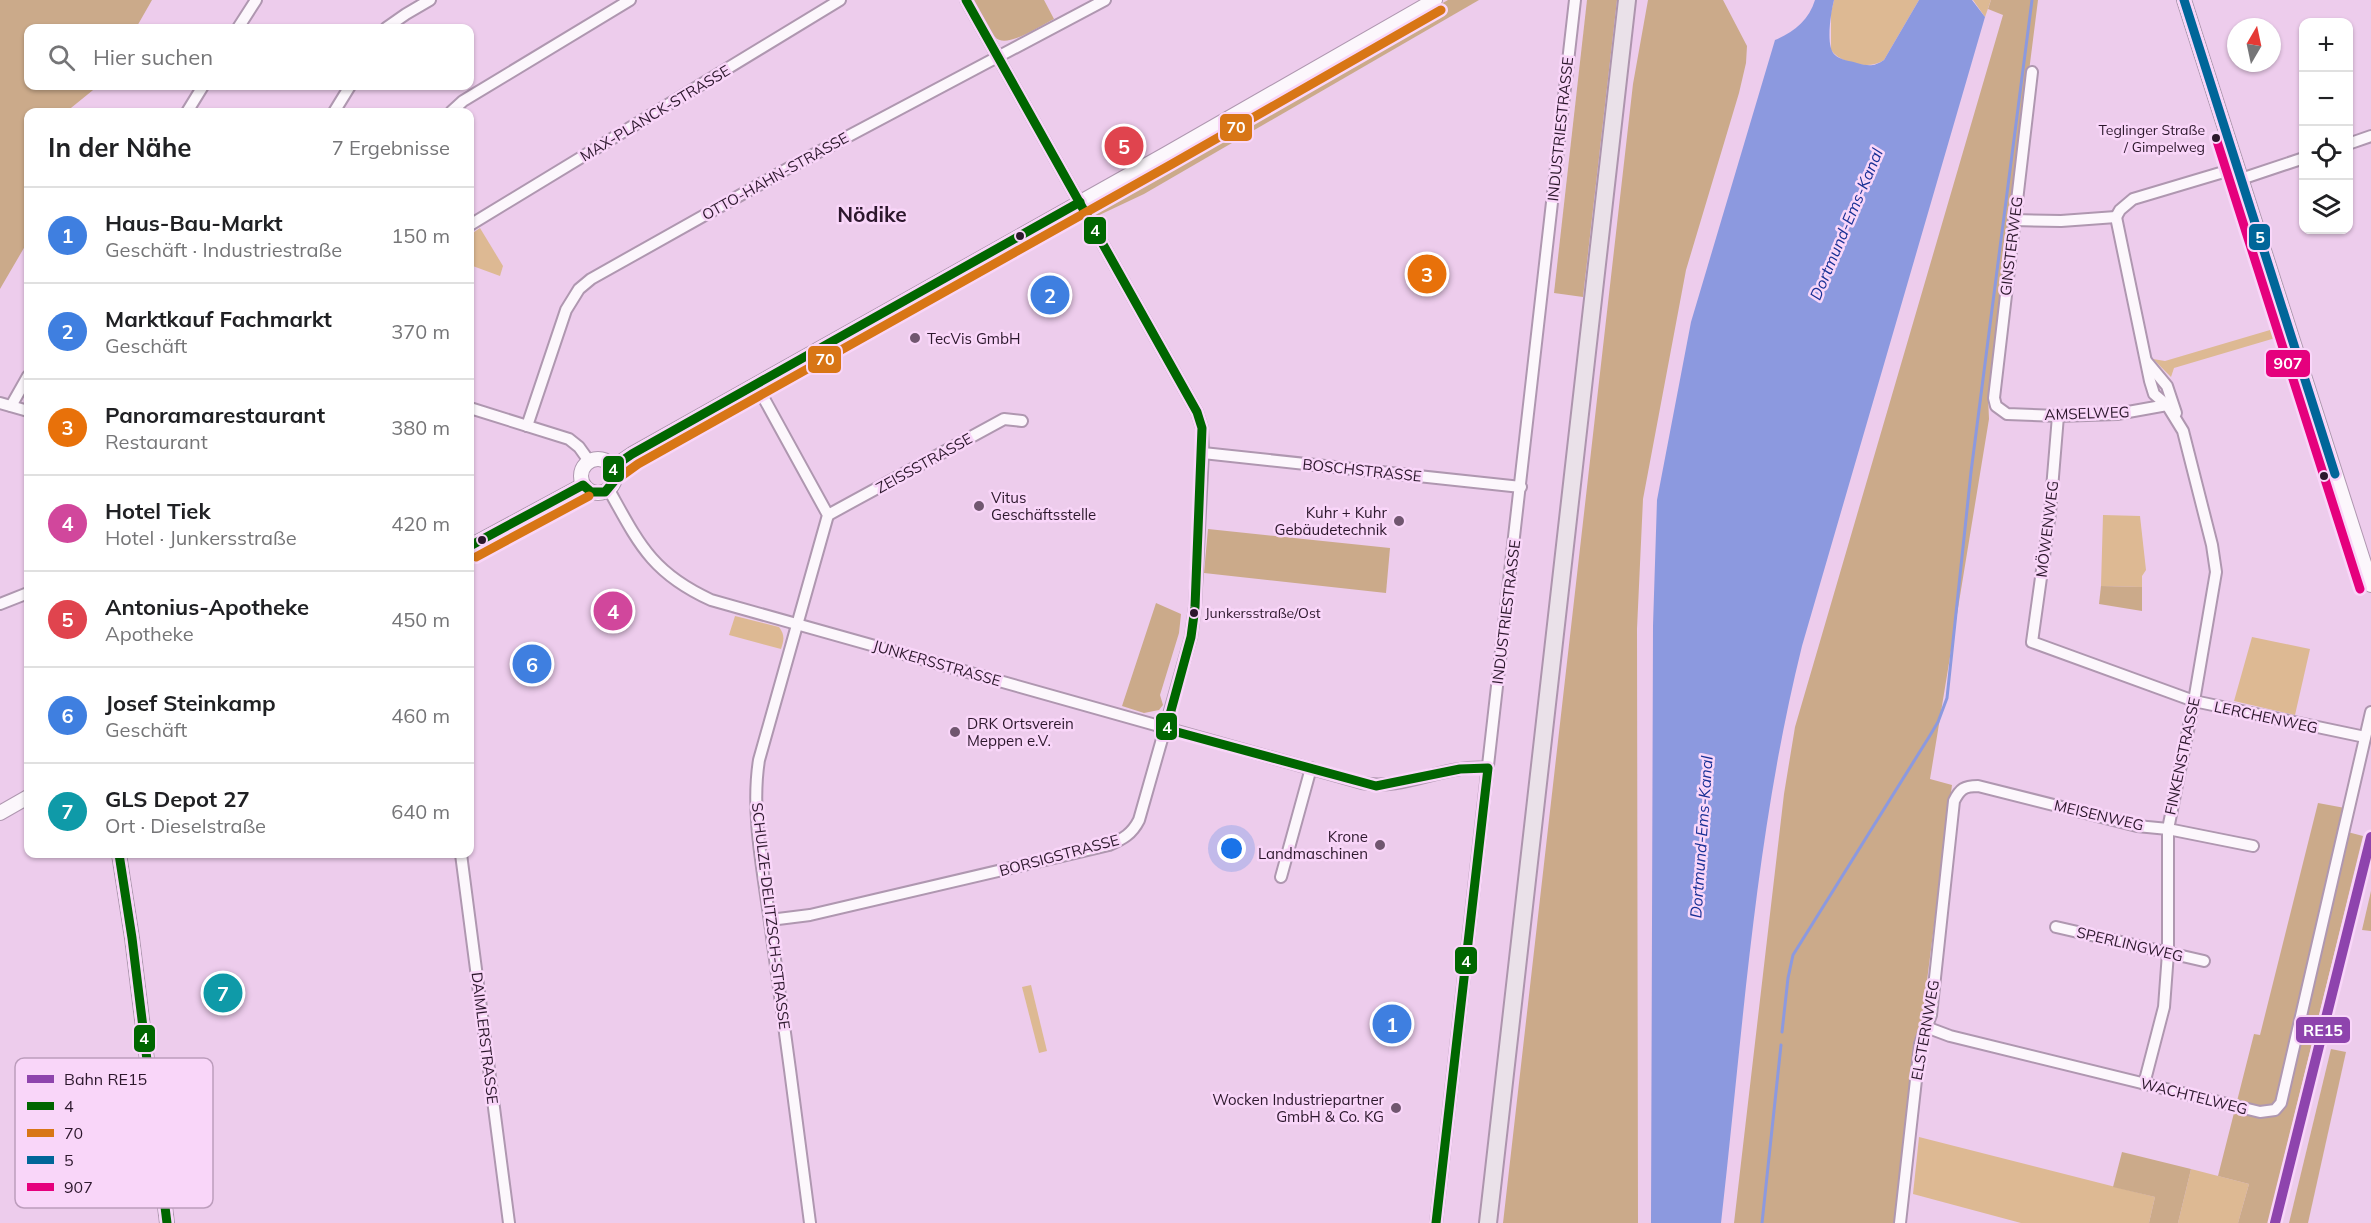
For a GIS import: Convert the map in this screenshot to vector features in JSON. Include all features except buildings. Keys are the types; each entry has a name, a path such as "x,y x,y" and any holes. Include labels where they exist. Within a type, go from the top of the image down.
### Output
{"main road":[{"path":"1488,1223 1627,0"},
{"path":"1621,49 1632,0"}],"street":[{"path":"241,24 256,0"},
{"path":"392,24 430,0"},
{"path":"455,108 463,101 630,0"},
{"name":"MAX-PLANCK-STRASSE","path":"474,223 840,0"},
{"name":"BORSIGSTRASSE","path":"770,920 810,915 902,894 1109,845 1123,839 1134,830 1139,820 1191,637 1195,607 1203,453 1202,428 1197,412 966,0"},
{"name":"OTTO-HAHN-STRASSE","path":"527,426 566,310 579,289 591,279 794,165 1105,0"},
{"path":"613,467 1435,0"},
{"name":"INDUSTRIESTRASSE","path":"1436,1223 1575,0"},
{"path":"2184,0 2371,585"},
{"name":"GINSTERWEG","path":"2007,414 1998,408 1994,398 2032,72"},
{"path":"189,108 201,90"},
{"path":"336,108 348,90"},
{"path":"2353,143 2371,136"},
{"path":"2014,220 2061,221 2116,217 2120,210 2133,199 2299,159"},
{"name":"FINKENSTRASSE","path":"2116,217 2154,394 2167,405 2183,431"},
{"name":"FINKENSTRASSE","path":"2144,1084 2164,1007 2168,953 2168,829 2194,701 2216,572 2212,545 2183,431 2167,386 2145,359"},
{"path":"24,381 5,404 24,410"},
{"path":"756,384 828,515"},
{"name":"AMSELWEG","path":"2007,414 2058,416 2117,414 2167,405"},
{"path":"474,409 569,439 579,447 589,461"},
{"name":"MÖWENWEG","path":"2032,642 2050,513 2058,416"},
{"name":"ZEISSSTRASSE","path":"828,515 1004,418 1022,421"},
{"name":"BOSCHSTRASSE","path":"1203,453 1521,487"},
{"path":"605,460 613,467 615,480 609,490 598,494 583,485 581,474 589,461 605,460"},
{"path":"474,544 583,485"},
{"name":"JUNKERSSTRASSE","path":"609,490 633,533 656,565 681,585 711,600 1376,786 1391,785 1468,766 1488,768"},
{"name":"SCHULZE-DELITZSCH-STRASSE","path":"810,1223 756,808 755,783 759,760 828,515"},
{"path":"0,604 24,595"},
{"name":"LERCHENWEG","path":"2032,642 2194,701 2366,737"},
{"name":"WACHTELWEG","path":"1926,1027 1950,1036 2260,1112 2275,1110 2281,1103 2371,712"},
{"path":"1281,877 1311,768"},
{"name":"MEISENWEG","path":"1954,801 1962,788 1978,786 2137,826 2168,829 2253,846"},
{"path":"0,813 24,799"},
{"name":"ELSTERNWEG","path":"1900,1223 1920,1044 1930,1014 1954,801"},
{"path":"120,858 147,1058"},
{"name":"DAIMLERSTRASSE","path":"462,858 509,1223"},
{"name":"SPERLINGWEG","path":"2056,927 2204,961"},
{"path":"165,1208 167,1223"}],"shaded area":[{"path":"0,0 152,0 138,24 24,24 24,90 93,90 71,108 24,108 24,248 0,289"},
{"path":"974,0 1044,0 1054,19 1015,39 1000,40 989,29"},
{"path":"1448,0 1479,0 1144,194 1093,218 1092,207 1101,195"},
{"path":"1587,0 1617,0 1583,297 1554,293"},
{"path":"1648,0 1723,0 1747,46 1746,63 1739,93 1686,270 1643,499 1637,629 1638,1223 1503,1223 1633,84"},
{"path":"1834,0 1919,0 1884,60 1864,65 1848,62 1831,50 1831,13"},
{"path":"1973,0 1991,0 1985,17"},
{"path":"1991,0 2038,0 1988,396 1989,419 1930,779 1952,785 1896,1223 1734,1223 1784,794 1795,727 2003,15 1988,9"},
{"path":"480,228 503,266 500,276 474,266 474,232"},
{"path":"2276,320 2282,336 2174,368 2171,377 2153,359 2165,361 2270,330"},
{"path":"2103,515 2140,516 2146,570 2142,576 2142,587 2101,586"},
{"path":"1208,529 1390,548 1386,593 1204,573"},
{"path":"2101,586 2142,587 2142,611 2099,604"},
{"path":"1156,603 1181,614 1179,633 1160,695 1163,705 1159,710 1144,713 1122,706"},
{"path":"735,616 779,627 783,638 781,649 729,635"},
{"path":"2252,637 2310,649 2295,715 2234,701"},
{"path":"2318,803 2345,808 2340,830 2363,836 2268,1223 2238,1223 2249,1184 2218,1176 2254,1034 2260,1035"},
{"path":"2371,891 2371,931 2362,930"},
{"path":"1031,985 1047,1051 1039,1053 1022,987"},
{"path":"2331,1049 2346,1052 2308,1223 2289,1223"},
{"path":"1919,1137 2155,1197 2149,1223 2021,1223 1913,1194"},
{"path":"2122,1152 2191,1169 2178,1223 2149,1223 2155,1197 2113,1187"},
{"path":"2191,1169 2249,1184 2238,1223 2178,1223"}],"water":[{"name":"Dortmund-Ems-Kanal","path":"1815,0 1834,0 1829,37 1835,55 1868,65 1884,60 1919,0 1972,0 1985,17 1802,646 1786,717 1752,933 1721,1223 1651,1223 1653,626 1657,500 1691,322 1775,40 1800,25 1809,14"}],"waterway":[{"path":"1782,1032 1793,955 1938,722 1947,698 1971,472 2032,0"},
{"path":"1762,1223 1781,1045"}],"rail line":[{"name":"RE15","path":"2275,1223 2371,837"}],"transit line":[{"name":"4","path":"966,0 1197,412 1202,428 1195,607 1191,637 1166,729 1376,786 1460,769 1488,768 1436,1223"},
{"name":"5","path":"2184,0 2335,474"},
{"name":"70","path":"620,477 638,464 1441,10"},
{"name":"907","path":"2216,138 2360,589"},
{"name":"4","path":"474,544 583,485 591,492 605,492 615,480 613,467 632,454 1080,202"},
{"name":"70","path":"476,557 589,496"},
{"name":"4","path":"120,858 147,1058"},
{"name":"4","path":"165,1208 167,1223"}],"place":[{"name":"Teglinger Straße / Gimpelweg","path":"2216,138"},
{"name":"Antonius-Apotheke","path":"1124,146"},
{"name":"Panoramarestaurant","path":"1427,274"},
{"name":"Marktkauf Fachmarkt","path":"1050,295"},
{"name":"TecVis GmbH","path":"915,338"},
{"name":"Vitus Geschäftsstelle","path":"979,506"},
{"name":"Kuhr + Kuhr Gebäudetechnik","path":"1399,521"},
{"name":"Hotel Tiek","path":"613,611"},
{"name":"Junkersstraße/Ost","path":"1194,613"},
{"name":"Josef Steinkamp","path":"532,664"},
{"name":"DRK Ortsverein Meppen e.V.","path":"955,732"},
{"name":"Krone Landmaschinen","path":"1380,845"},
{"name":"GLS Depot 27","path":"223,993"},
{"name":"Haus-Bau-Markt","path":"1392,1024"},
{"name":"Wocken Industriepartner GmbH & Co. KG","path":"1396,1108"}],"district":[{"name":"Nödike","path":"872,214"}]}
